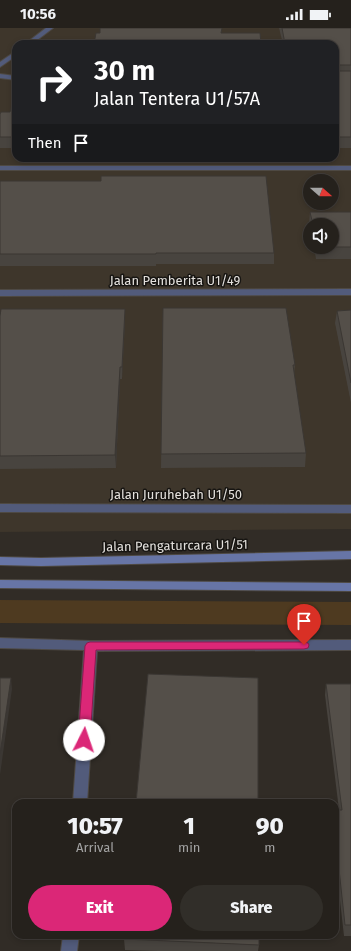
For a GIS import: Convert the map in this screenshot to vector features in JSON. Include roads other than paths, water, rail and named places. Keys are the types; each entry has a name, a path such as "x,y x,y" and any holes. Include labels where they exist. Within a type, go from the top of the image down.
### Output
{"main road":[{"name":"Jalan Pengaturcara U1/51","path":"0,561 41,562 351,555"},
{"path":"0,584 351,587"}],"street":[{"path":"34,40 50,28"},
{"path":"0,65 12,56"},
{"path":"0,76 12,78"},
{"path":"0,168 351,168"},
{"name":"Jalan Pemberita U1/49","path":"0,293 351,292"},
{"name":"Jalan Juruhebah U1/50","path":"0,508 351,509"},
{"path":"0,643 90,646 351,645"},
{"path":"80,799 90,646"},
{"path":"70,951 71,939"}]}
